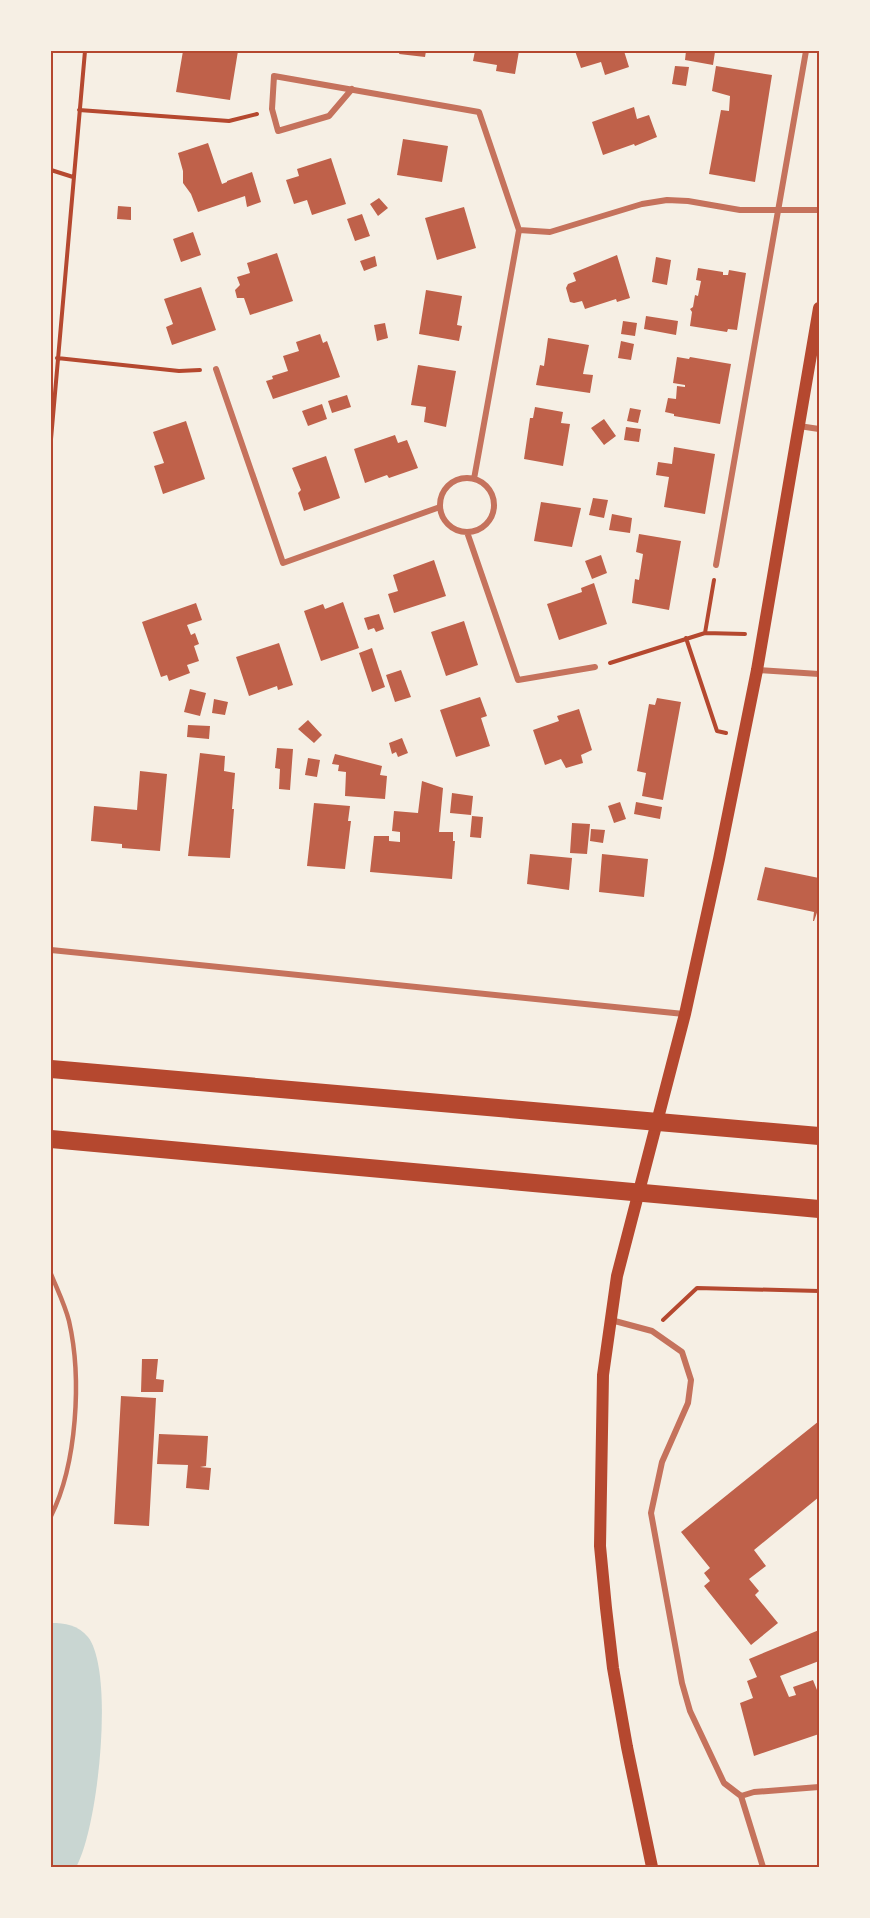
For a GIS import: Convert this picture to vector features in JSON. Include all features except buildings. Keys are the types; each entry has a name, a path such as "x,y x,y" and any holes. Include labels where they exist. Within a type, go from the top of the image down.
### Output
{"highway":[{"path":"57,1070 819,1136"},
{"path":"54,1139 819,1209"}],"main road":[{"path":"652,1867 613,1668 600,1546 603,1375 617,1276 685,1014 744,737 819,308"}],"street":[{"path":"717,565 806,51"},
{"path":"352,89 329,116 278,131 272,110 274,76 352,89 479,112 519,230 474,478"},
{"path":"519,230 550,232 642,204 667,200 688,201 740,210 819,210"},
{"path":"216,369 283,563 440,507"},
{"path":"799,426 819,429"},
{"path":"464,477 474,478 483,482 490,489 494,498 494,512 485,526 477,531 467,532 452,528 445,522 440,507 442,493 455,480 464,477"},
{"path":"467,532 519,680 595,667"},
{"path":"757,670 819,674"},
{"path":"51,950 685,1014"},
{"path":"610,1320 652,1331 682,1352 691,1380 688,1403 662,1462 651,1513 682,1683 690,1711 724,1783 741,1796 763,1867"},
{"path":"741,1796 754,1792 819,1787"}],"lane":[{"path":"51,1274 69,1321 76,1381 72,1444 58,1503 51,1516"}],"path":[{"path":"51,439 85,51"},
{"path":"79,110 229,121 272,110"},
{"path":"51,170 73,177"},
{"path":"57,358 179,371 216,369"},
{"path":"705,633 717,565"},
{"path":"595,667 705,633 763,635"},
{"path":"686,638 717,731 744,737"},
{"path":"652,1331 697,1288 819,1291"}],"shaded area":[{"path":"51,1623 71,1626 88,1637 96,1655 101,1682 102,1715 97,1787 84,1848 76,1867 51,1867"}]}
